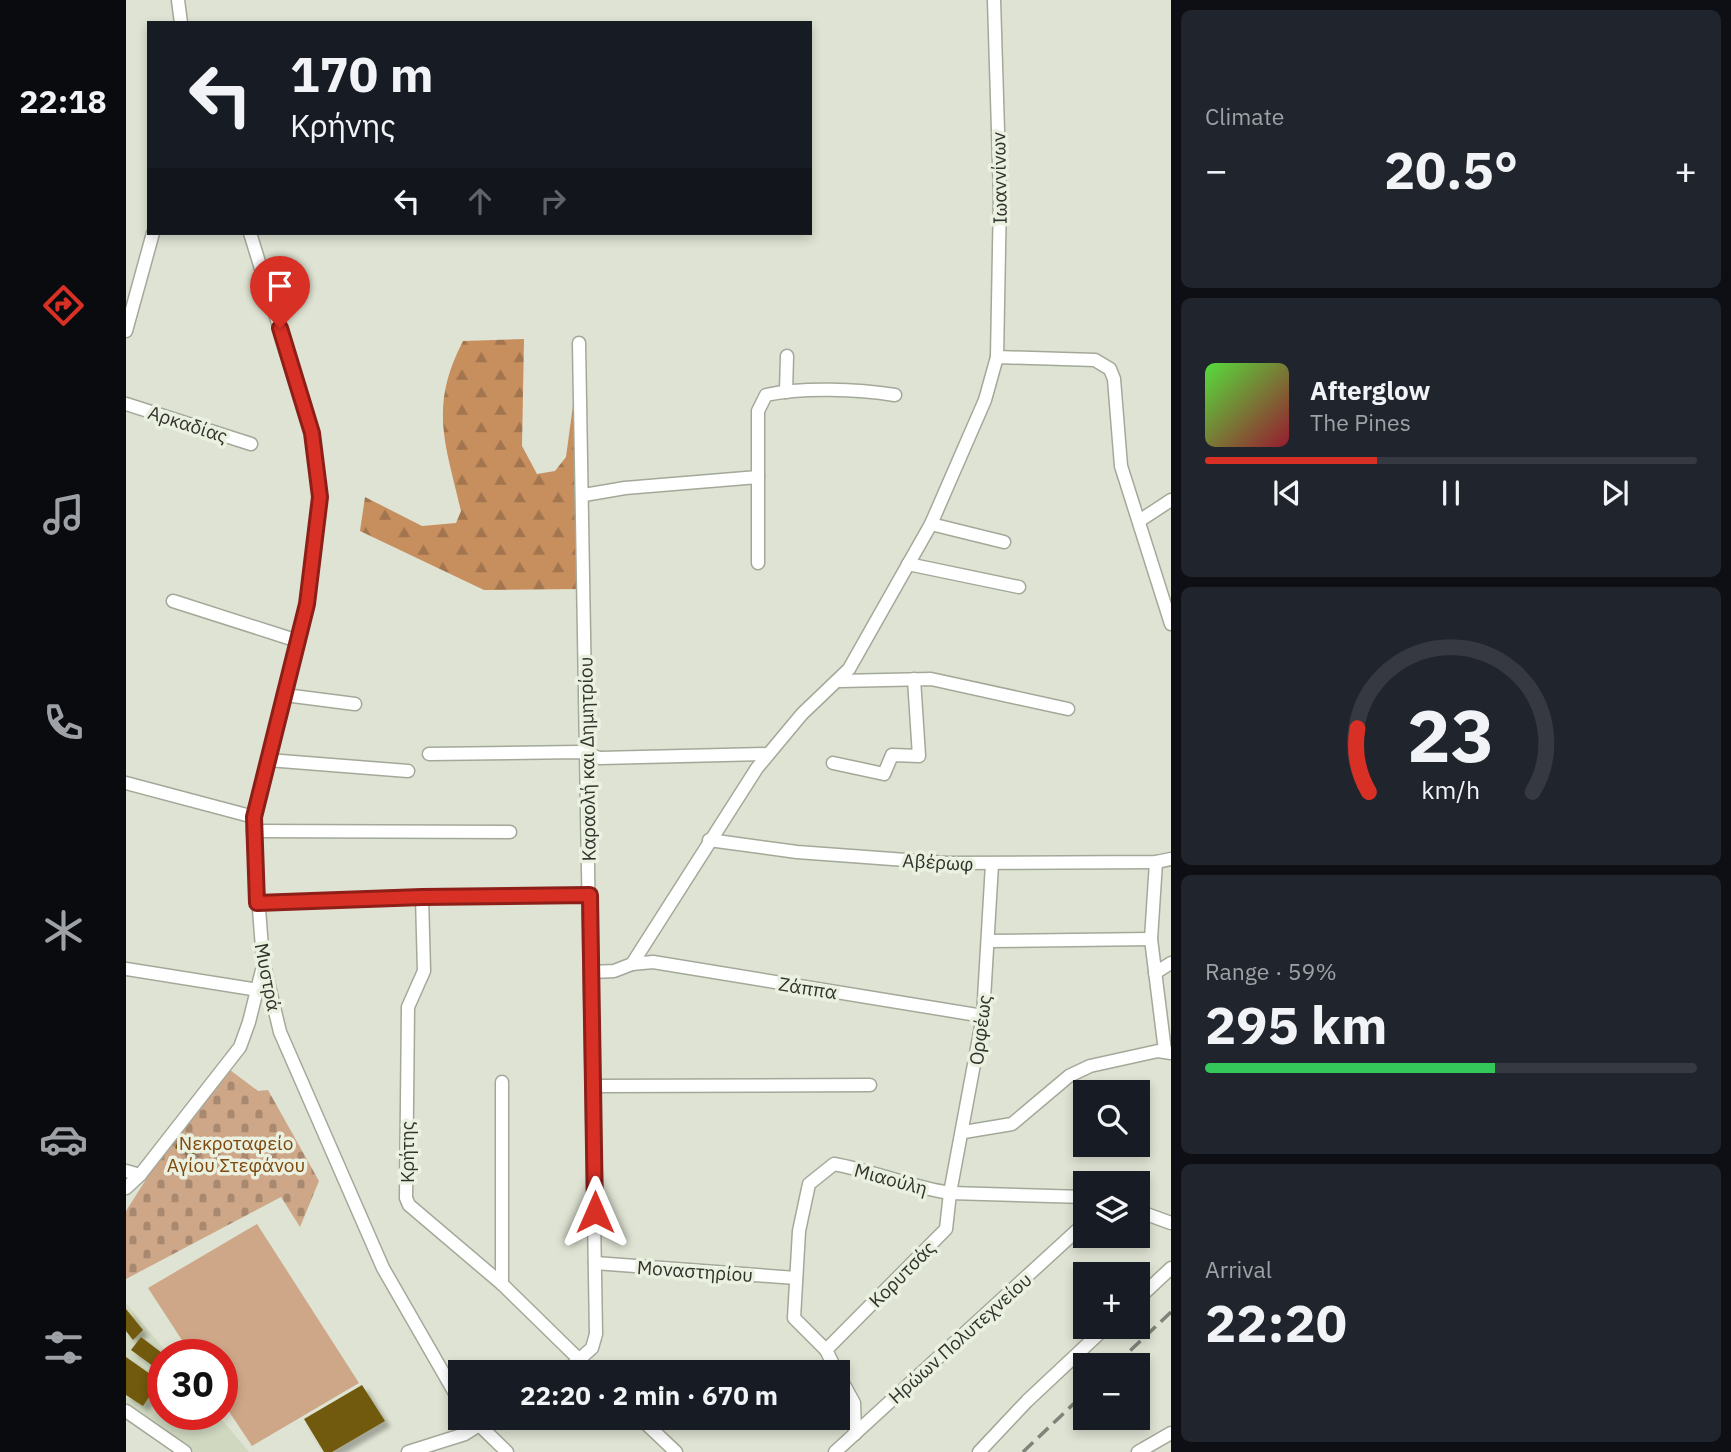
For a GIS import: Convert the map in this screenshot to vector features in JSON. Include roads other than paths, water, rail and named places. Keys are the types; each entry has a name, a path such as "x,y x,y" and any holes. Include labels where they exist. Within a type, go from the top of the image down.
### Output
{"street":[{"path":"178,0 181,21"},
{"name":"Ιωαννίνων","path":"632,964 709,840 768,754 802,714 849,669 930,524 985,400 997,357 1000,196 994,0"},
{"path":"126,331 152,235"},
{"name":"Μυστρά","path":"251,235 312,433 320,497 312,576 299,640 254,817 257,903 263,961 280,1032 344,1182 383,1268 448,1381"},
{"name":"Καραολή και Δημητρίου","path":"579,343 584,495 595,1263 595,1341 582,1360"},
{"path":"786,393 787,356"},
{"path":"997,357 1095,359 1110,369 1114,379 1121,467 1171,625"},
{"path":"758,563 758,411 761,401 766,395 786,393 871,391 895,395"},
{"name":"Αρκαδίας","path":"126,404 251,444"},
{"path":"584,495 625,488 758,477"},
{"path":"1139,521 1171,500"},
{"path":"930,524 1004,542"},
{"path":"908,564 1019,587"},
{"path":"173,601 299,640"},
{"path":"839,681 930,678 1068,709"},
{"path":"833,763 884,774 891,755 919,755 914,679"},
{"path":"285,695 355,704"},
{"path":"429,754 579,752 600,758 768,754"},
{"path":"268,760 408,771"},
{"path":"126,783 254,817"},
{"path":"253,831 510,832"},
{"name":"Αβέρωφ","path":"709,840 837,856 992,864 1165,860"},
{"path":"964,1132 1012,1124 1077,1071 1101,1062 1168,1052 1152,939 1165,860"},
{"name":"Ορφέως","path":"950,1193 964,1132 984,1016 992,864"},
{"path":"257,903 590,895"},
{"name":"Κρήτης","path":"422,897 424,971 408,1007 406,1198 409,1205 502,1284 580,1360"},
{"path":"988,941 1152,939"},
{"path":"126,1188 140,1175 240,1047 258,990 263,961"},
{"name":"Ζάππα","path":"592,972 614,971 632,964 653,962 984,1016"},
{"path":"1155,973 1171,963"},
{"path":"126,969 258,990"},
{"path":"502,1082 502,1284"},
{"path":"594,1086 870,1085"},
{"name":"Μιαούλη","path":"796,1278 799,1231 809,1184 834,1164 875,1172 908,1184 950,1193"},
{"path":"126,1171 140,1175"},
{"path":"950,1193 1073,1197"},
{"name":"Κορυτσάς","path":"825,1350 946,1229 950,1193"},
{"path":"1150,1215 1171,1223"},
{"name":"Ηρώων Πολυτεχνείου","path":"835,1452 1073,1234"},
{"name":"Μοναστηρίου","path":"595,1263 796,1278"},
{"path":"1150,1287 1171,1268"},
{"path":"796,1278 794,1318 825,1350 831,1360"},
{"path":"979,1452 1027,1401 1093,1339"},
{"path":"850,1396 854,1403 855,1434"},
{"path":"126,1411 185,1452"},
{"path":"408,1452 447,1441 464,1430"},
{"path":"488,1430 507,1452"},
{"path":"653,1430 676,1452"},
{"path":"1138,1452 1171,1433"}],"railway":[{"path":"1128,1353 1171,1312"},
{"path":"1023,1452 1073,1404"}],"park label":[{"name":"Νεκροταφείο Αγίου Στεφάνου","path":"236,1154"}]}
